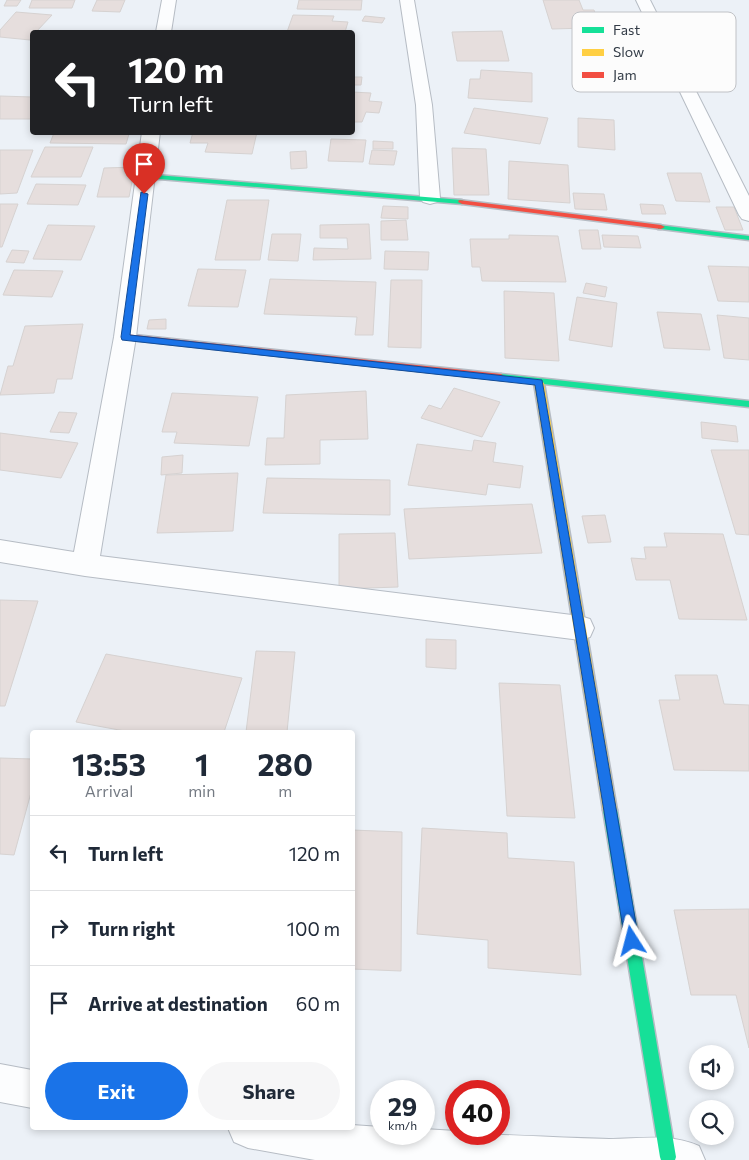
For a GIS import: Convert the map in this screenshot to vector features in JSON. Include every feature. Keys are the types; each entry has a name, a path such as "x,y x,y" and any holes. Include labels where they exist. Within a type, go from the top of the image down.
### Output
{"street":[{"path":"164,30 169,0"},
{"path":"407,0 424,105 430,198"},
{"path":"643,0 649,12"},
{"path":"688,92 749,215"},
{"path":"85,565 125,337 152,135"},
{"path":"147,176 430,198 749,238"},
{"path":"125,337 539,383 749,404"},
{"path":"253,1130 304,1149 343,1146 609,1159 676,1159 580,628 539,383"},
{"path":"0,551 85,565 580,628"},
{"path":"0,1083 30,1089"}],"building":[{"path":"7,0 21,0 17,6 4,6"},
{"path":"32,0 75,0 72,8 29,8"},
{"path":"97,0 125,0 120,12 92,11"},
{"path":"299,0 362,0 361,10 297,9"},
{"path":"543,0 579,0 583,10 594,10 595,12 572,12 572,28 552,29"},
{"path":"16,12 52,15 38,30 30,30 30,40 0,37 0,30"},
{"path":"293,15 334,16 332,21 348,22 346,30 288,30"},
{"path":"365,16 385,18 382,23 362,21"},
{"path":"502,31 509,61 457,61 452,32"},
{"path":"481,70 532,73 532,102 468,98 470,79 480,79"},
{"path":"355,77 362,77 361,85 355,85"},
{"path":"355,92 371,93 369,101 382,102 379,113 366,112 362,122 355,122"},
{"path":"0,96 30,97 30,119 0,119"},
{"path":"474,108 548,118 540,144 464,133"},
{"path":"578,118 614,120 615,150 578,147"},
{"path":"53,135 129,135 126,144 50,143"},
{"path":"192,135 256,135 252,154 205,152 208,143 190,143"},
{"path":"331,139 366,140 363,162 328,161"},
{"path":"373,141 393,142 393,149 373,149"},
{"path":"45,147 93,147 81,177 31,177"},
{"path":"452,148 486,149 489,195 454,195"},
{"path":"0,150 33,150 17,193 0,194"},
{"path":"372,150 397,151 394,165 369,164"},
{"path":"306,151 307,168 291,169 290,152"},
{"path":"509,161 568,165 570,203 508,199"},
{"path":"135,167 129,197 97,197 104,168"},
{"path":"667,173 701,173 710,202 676,201"},
{"path":"36,184 86,185 78,205 27,204"},
{"path":"573,193 604,194 607,210 575,209"},
{"path":"227,200 269,200 260,260 215,260"},
{"path":"0,204 18,204 2,247 0,247"},
{"path":"640,204 663,205 666,214 642,214"},
{"path":"383,206 408,207 408,219 381,218"},
{"path":"716,207 734,207 743,230 725,230"},
{"path":"406,220 408,240 381,240 381,221"},
{"path":"369,224 371,259 313,260 314,248 348,249 347,238 320,238 320,225"},
{"path":"48,225 95,226 81,260 33,259"},
{"path":"579,230 598,230 601,249 582,249"},
{"path":"272,234 301,234 298,261 268,260"},
{"path":"509,235 558,236 566,282 482,281 480,267 472,267 470,239 509,239"},
{"path":"602,235 638,236 641,248 604,247"},
{"path":"12,250 29,251 24,263 6,262"},
{"path":"385,251 429,252 428,270 384,269"},
{"path":"708,266 749,267 749,302 718,301"},
{"path":"198,269 246,270 238,307 188,306"},
{"path":"14,270 63,271 52,297 3,295"},
{"path":"270,279 376,282 373,335 355,335 357,317 264,314"},
{"path":"391,280 422,280 421,348 388,347"},
{"path":"586,283 607,287 605,297 583,293"},
{"path":"504,291 554,293 559,361 505,358"},
{"path":"577,297 617,303 612,347 569,340"},
{"path":"657,312 701,314 710,350 664,348"},
{"path":"717,315 749,318 749,360 724,358"},
{"path":"166,319 166,329 147,329 149,320"},
{"path":"83,324 72,379 57,379 54,393 0,395 8,366 13,366 25,326"},
{"path":"454,388 500,402 482,437 421,418 429,405 441,409"},
{"path":"366,391 368,439 320,440 320,464 265,465 267,438 284,438 286,395"},
{"path":"172,393 258,397 249,446 174,443 177,432 162,432"},
{"path":"59,412 77,413 69,433 50,432"},
{"path":"701,422 736,426 738,442 702,438"},
{"path":"0,433 78,443 61,478 0,470"},
{"path":"474,440 496,443 493,462 523,466 520,488 488,484 486,495 408,485 417,444 472,451"},
{"path":"711,450 749,450 749,535 736,534"},
{"path":"183,455 182,473 161,475 162,457"},
{"path":"238,473 233,531 157,533 166,475"},
{"path":"267,478 390,480 390,515 263,513"},
{"path":"532,504 542,553 409,559 404,509"},
{"path":"605,515 611,542 588,543 582,516"},
{"path":"395,533 398,587 339,589 339,534"},
{"path":"664,533 723,534 747,620 679,619 670,580 636,580 631,558 646,559 644,547 667,547"},
{"path":"0,600 38,601 5,706 0,706"},
{"path":"426,639 456,640 456,669 426,667"},
{"path":"256,651 295,652 287,730 246,730"},
{"path":"106,654 242,678 225,730 119,730 76,722"},
{"path":"675,675 717,675 724,704 749,705 749,771 674,770 659,700 680,700"},
{"path":"499,683 560,685 575,818 507,816"},
{"path":"0,758 30,759 30,796 14,855 0,854"},
{"path":"422,828 507,833 508,858 574,862 581,975 488,968 488,940 417,934"},
{"path":"355,830 402,832 401,971 355,969"},
{"path":"749,909 749,1048 736,995 691,995 674,910"}],"traffic: fast":[{"path":"147,176 462,202"},
{"path":"661,227 749,238"},
{"path":"501,377 749,404"},
{"path":"610,810 668,1157"}],"traffic: slow":[{"path":"539,383 610,810"}],"traffic: jam":[{"path":"462,202 661,227"},
{"path":"125,337 501,377"}],"route":[{"path":"144,194 125,337 539,383 632,941"}]}
